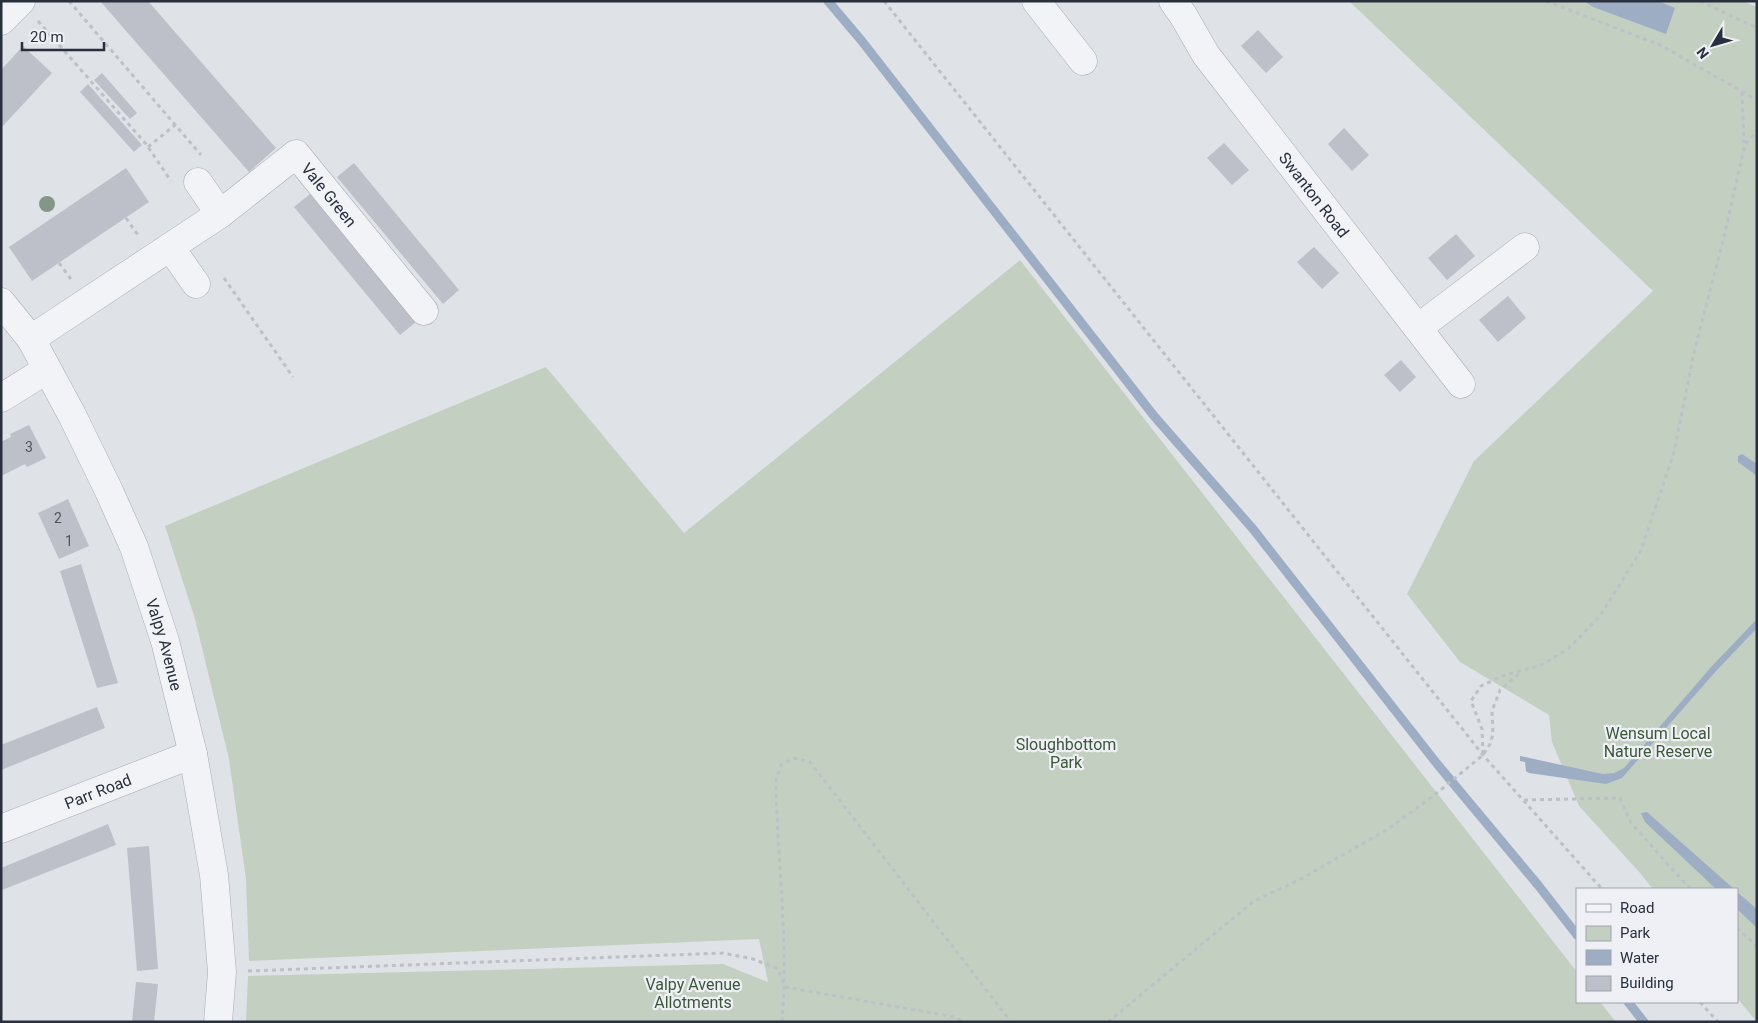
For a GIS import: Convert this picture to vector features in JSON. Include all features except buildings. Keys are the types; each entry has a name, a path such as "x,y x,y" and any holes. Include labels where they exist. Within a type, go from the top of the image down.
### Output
{"street":[{"path":"1036,1 1083,61"},
{"name":"Swanton Road","path":"1173,1 1206,55 1461,384"},
{"path":"1,21 21,2"},
{"name":"Vale Green","path":"31,339 220,214 296,154 424,311"},
{"path":"203,172 220,214"},
{"path":"170,247 208,278"},
{"path":"1418,328 1525,247"},
{"name":"Valpy Avenue","path":"1,302 31,339 110,491 134,547 165,641 193,754 214,875 222,972 218,1022"},
{"path":"1,398 46,370"},
{"name":"Parr Road","path":"1,829 193,754"}],"path":[{"path":"70,1 175,125 203,172"},
{"path":"884,1 1483,755 1601,888"},
{"path":"1546,1 1660,45 1757,100"},
{"path":"1700,1 1757,28"},
{"path":"21,2 148,147 171,182"},
{"path":"1483,755 1482,729 1471,701 1481,686 1502,676 1541,665 1568,649 1600,616 1641,550 1674,452 1695,348 1722,245 1744,144 1742,92"},
{"path":"148,147 175,125"},
{"path":"1744,144 1757,132"},
{"path":"208,278 294,377"},
{"path":"1108,1022 1254,901 1301,879 1388,829 1483,755 1490,744 1493,734 1492,712 1500,690 1521,671"},
{"path":"782,1022 785,987 784,910 776,781 781,765 794,758 810,762 1011,1022"},
{"path":"1524,800 1620,798 1631,823 1682,881 1691,888"},
{"path":"1738,929 1757,946"},
{"path":"222,972 723,953 752,959 778,969 785,987"},
{"path":"785,987 955,1017 963,1022"},
{"path":"1701,1003 1718,1022"}],"green space":[{"name":"Wensum Local Nature Reserve","path":"1349,1 1742,1 1757,7 1757,1022 1738,999 1738,888 1652,888 1579,806 1552,742 1549,715 1460,662 1407,594 1474,461 1653,291"},
{"path":"1020,260 1576,971 1576,1003 1601,1003 1616,1022 246,1022 248,976 723,964 768,982 759,939 249,961 246,879 229,759 195,619 165,526 546,367 684,533"}],"water":[{"path":"1584,1 1658,1 1675,8 1666,34 1593,7"},
{"path":"1742,454 1757,464 1757,476 1738,462 1738,456"},
{"path":"1757,619 1757,628 1717,670 1622,778 1606,784 1526,771 1525,762 1520,761 1520,756 1603,774 1614,773 1624,768 1712,666"},
{"path":"1647,812 1733,888 1715,888 1645,822 1641,813"},
{"path":"1738,893 1757,909 1757,928 1738,910"}],"waterway":[{"path":"828,1 861,40 1154,416 1253,529 1438,765 1576,934"},
{"path":"1629,1003 1644,1022"}],"park label":[{"name":"Sloughbottom Park","path":"1066,753"},
{"name":"Valpy Avenue Allotments","path":"693,993"}]}
